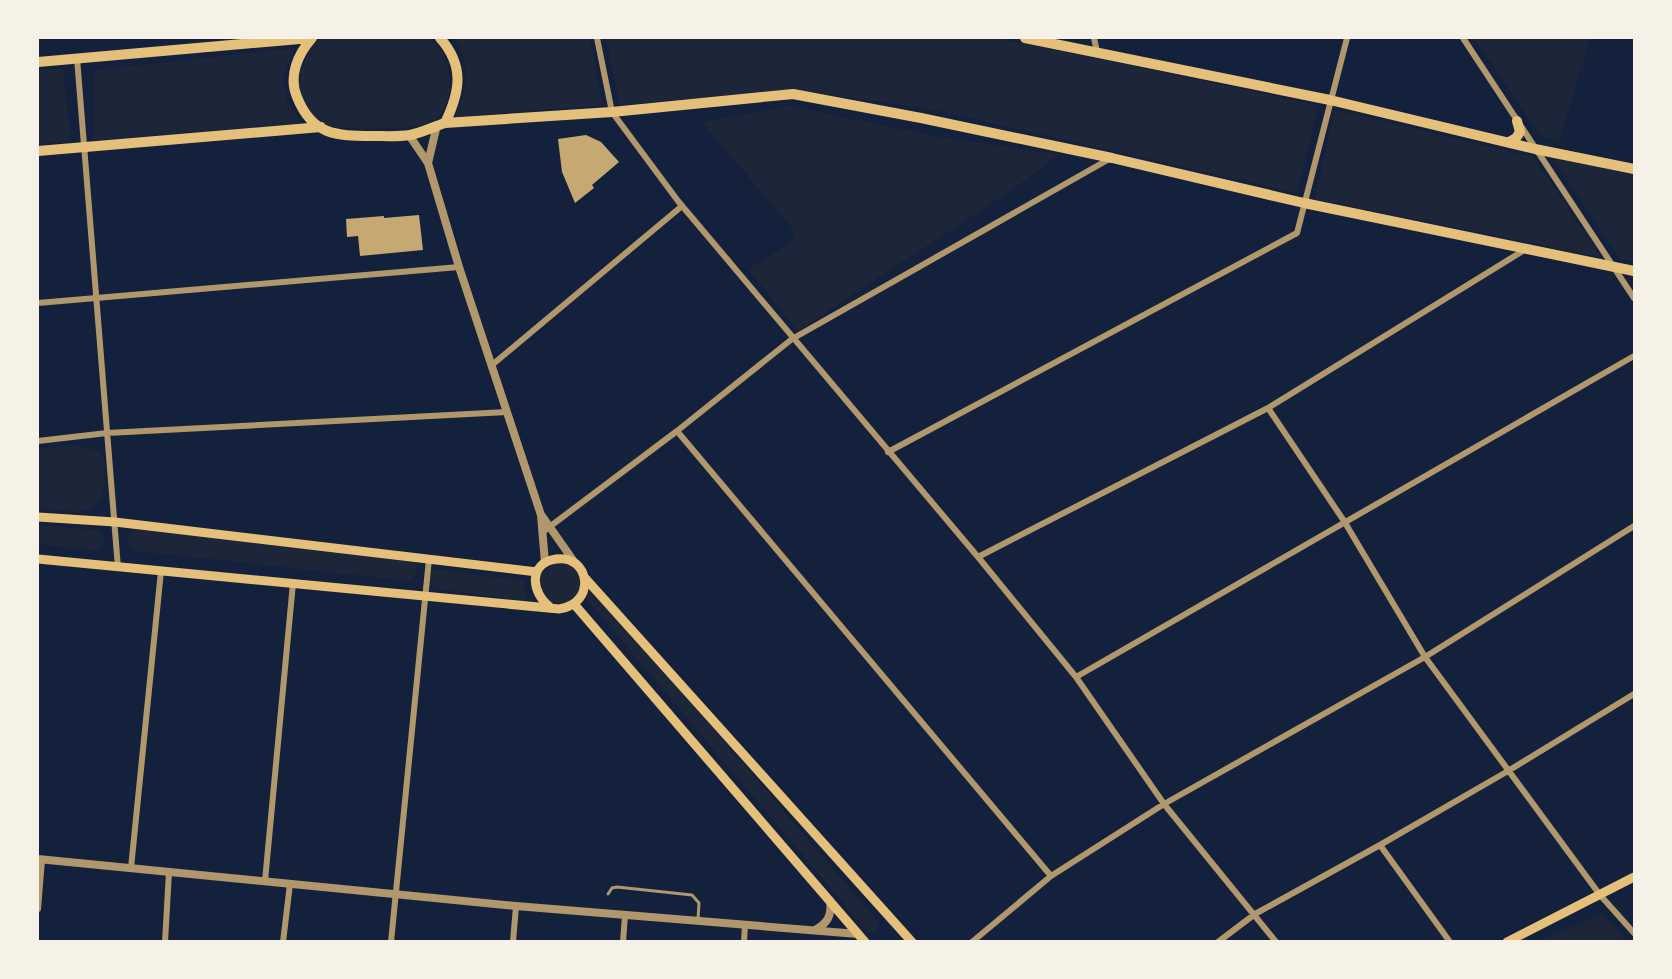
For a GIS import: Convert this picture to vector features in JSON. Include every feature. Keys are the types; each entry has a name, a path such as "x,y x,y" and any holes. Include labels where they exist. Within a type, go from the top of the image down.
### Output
{"main road":[{"path":"38,62 311,38"},
{"path":"311,38 298,58 294,71 295,92 310,120 338,136 409,135 441,124 612,112 793,94 1112,158 1304,203 1635,271"},
{"path":"440,38 450,49 456,63 458,85 454,104 441,124"},
{"path":"1025,38 1330,100 1535,149 1635,169"},
{"path":"1509,142 1520,132 1517,121"},
{"path":"38,151 321,128"},
{"path":"38,517 115,522 537,572"},
{"path":"550,607 536,592 537,572 545,563 555,558 566,559 576,564 585,579 912,942"},
{"path":"38,559 559,609 574,604 581,597 585,588 585,579"},
{"path":"574,604 861,938"},
{"path":"1508,942 1635,877"}],"street":[{"path":"597,38 612,112 682,206 978,557 1076,677 1164,804 1276,942"},
{"path":"1094,38 1096,52"},
{"path":"888,452 1297,233 1347,38"},
{"path":"1463,38 1635,298"},
{"path":"77,58 118,568"},
{"path":"429,163 441,124"},
{"path":"409,135 429,163 459,267 547,529 576,564"},
{"path":"545,563 547,529 677,431 792,339 1112,158"},
{"path":"492,365 682,206"},
{"path":"978,557 1268,408 1527,249"},
{"path":"38,303 459,267"},
{"path":"1076,677 1344,521 1635,356"},
{"path":"1268,408 1344,521 1425,657 1600,895 1635,933"},
{"path":"38,441 107,433 507,412"},
{"path":"677,431 1051,876"},
{"path":"972,942 1051,876 1164,804 1425,657 1635,526"},
{"path":"391,942 429,559"},
{"path":"131,868 161,571"},
{"path":"265,881 293,583"},
{"path":"1218,942 1255,914 1508,771 1635,694"},
{"path":"1380,845 1450,942"},
{"path":"38,909 40,859 516,906 814,930 861,938"},
{"path":"165,942 169,872"},
{"path":"283,942 290,884"},
{"path":"814,930 824,925 829,918 829,900"},
{"path":"513,942 516,906"},
{"path":"623,942 625,915"},
{"path":"744,942 745,925"}],"lane":[{"path":"608,894 612,888 617,887 692,895 699,903 698,921"}],"shaded area":[{"path":"321,38 430,38 445,57 449,74 449,96 443,112 430,122 411,127 353,128 324,123 310,111 300,86 305,59"},
{"path":"454,38 590,38 602,105 455,117 463,96 466,67 460,47"},
{"path":"606,38 997,38 1318,105 1297,193 930,109 795,90 620,105"},
{"path":"1474,38 1590,38 1559,142 1541,136"},
{"path":"295,48 283,76 287,101 301,123 93,140 94,70"},
{"path":"63,68 71,141 38,144 38,70"},
{"path":"790,106 934,136 1060,154 1013,189 798,331 748,269 794,241 791,227 702,122"},
{"path":"1335,110 1533,157 1601,257 1315,199"},
{"path":"1553,158 1634,175 1634,261 1620,259"},
{"path":"68,445 92,449 103,456 104,481 100,497 90,509 81,511 38,507 38,449"},
{"path":"38,525 99,530 106,541 102,547 94,550 38,544"},
{"path":"134,529 410,560 417,564 417,573 410,580 391,579 137,551 129,546 128,536"},
{"path":"560,562 574,569 581,583 574,597 560,604 546,597 539,583 546,569"},
{"path":"434,569 524,581 526,601 444,590 432,586 429,577"},
{"path":"590,589 596,592 876,919 878,925 875,932 868,932 583,595"},
{"path":"1602,914 1627,941 1538,941"}],"building":[{"path":"586,135 601,142 619,162 592,185 594,188 575,203 562,172 558,139"},
{"path":"419,215 423,250 360,256 358,236 347,237 346,219"}]}
